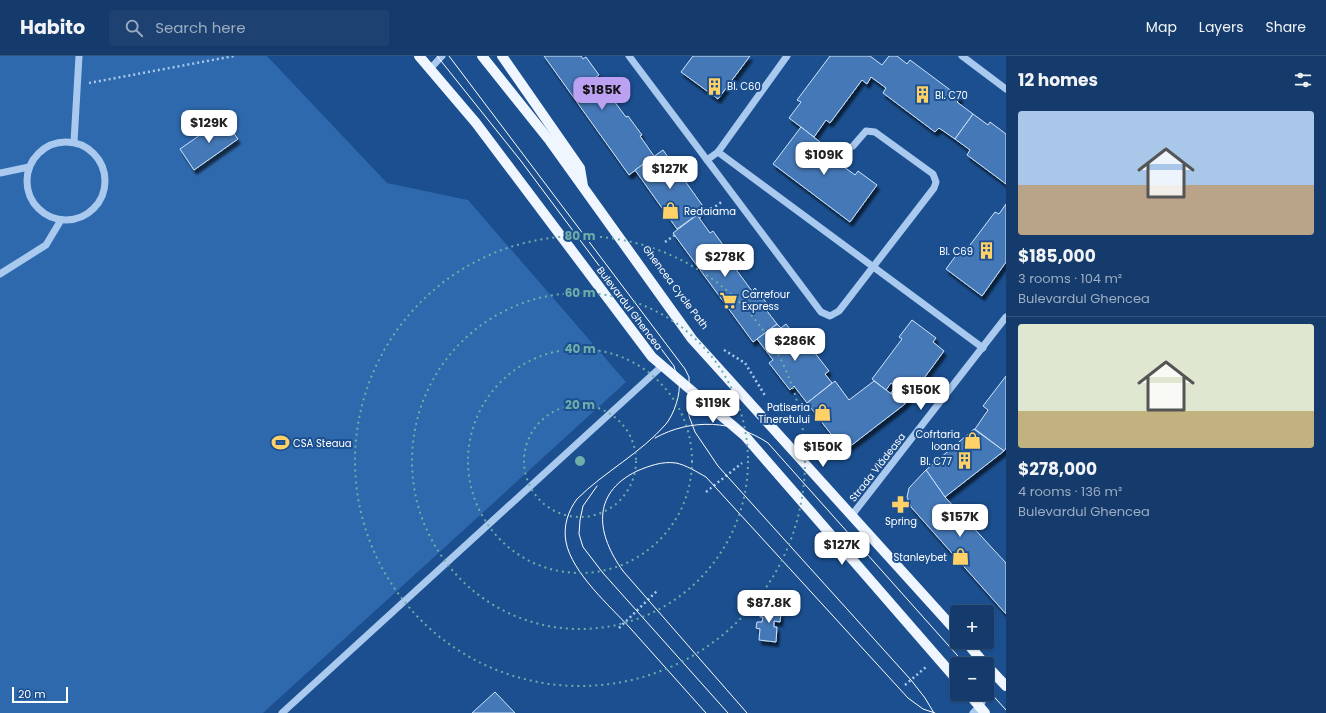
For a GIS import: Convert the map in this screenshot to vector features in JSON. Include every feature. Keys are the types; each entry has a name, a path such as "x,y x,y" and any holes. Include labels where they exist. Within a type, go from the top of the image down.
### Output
{"main road":[{"name":"Bulevardul Ghencea","path":"419,56 476,124 652,357 745,436 950,672"},
{"path":"482,56 550,141 692,339 950,624"},
{"path":"502,56 580,168 583,188"},
{"path":"972,649 978,657"},
{"path":"994,674 1006,686"},
{"path":"973,701 979,711"}],"street":[{"path":"74,142 79,56"},
{"path":"430,69 442,56"},
{"path":"629,56 825,315 836,315 840,312 934,188 936,182 933,174 875,132 866,131 853,146"},
{"path":"707,160 718,152 787,56"},
{"path":"962,56 1006,89"},
{"path":"74,142 86,147 97,156 103,167 106,180 104,194 97,206 87,215 75,220 61,220 50,217 40,210 32,201 27,190 27,178 29,167 34,157 42,149 52,144 74,142"},
{"path":"718,152 983,348"},
{"path":"0,173 29,167"},
{"path":"0,274 46,246 61,220"},
{"name":"Strada Vlădeasa","path":"852,515 1006,317"},
{"path":"282,713 662,366"},
{"path":"979,711 983,701"}],"path":[{"path":"77,85 234,56"},
{"path":"699,218 732,194"},
{"path":"665,242 675,235"},
{"path":"719,348 745,363 768,401"},
{"path":"706,492 742,463"},
{"path":"619,628 657,591"},
{"path":"905,685 926,667"}],"shaded area":[{"name":"CSA Steaua","path":"0,56 267,56 387,183 468,200 626,382 263,713 0,713"}],"building":[{"path":"544,56 581,56 583,59 586,57 599,75 596,77 626,117 628,116 642,135 640,136 654,156 629,175"},
{"name":"Bl. C60","path":"693,56 750,56 718,99 681,72"},
{"name":"Bl. C70","path":"830,56 870,56 882,65 889,56 897,56 907,64 910,60 961,98 957,102 973,114 955,139 939,128 935,132 883,93 886,88 871,77 867,84 862,80 830,123 826,120 814,137 789,118 801,102 797,100"},
{"path":"973,114 988,125 990,122 1006,134 1006,184 967,155 970,150 955,139"},
{"path":"223,119 238,139 194,170 180,149"},
{"path":"801,127 820,142 817,147 855,175 858,171 877,185 850,222 773,164"},
{"path":"663,150 705,209 677,229 635,170"},
{"name":"Bl. C69","path":"1006,204 1006,262 982,296 946,269 960,250 964,253 995,212 999,214"},
{"path":"697,215 710,233 713,231 726,249 723,252 752,291 755,288 768,305 764,307 777,324 753,342 673,233"},
{"path":"912,320 936,338 933,342 944,351 905,404 891,393 896,386 891,383 886,390 872,379 902,339 899,337"},
{"path":"777,324 781,328 786,324 793,333 797,330 829,371 825,374 832,383 807,403 794,386 790,390 769,363 773,360 757,339"},
{"path":"1006,376 1006,448 1004,451 975,429 988,410 983,406"},
{"path":"835,381 849,400 874,381 905,404 844,451 807,403"},
{"name":"Bl. C77","path":"974,429 1004,451 945,497 926,470"},
{"path":"926,470 945,497 1006,563 1006,614 911,507 907,497 909,488"},
{"path":"761,607 777,608 777,613 781,613 780,622 774,621 774,627 777,627 776,642 759,640 760,629 756,628 757,622 762,622 763,617 760,617"},
{"path":"495,692 515,713 472,713"}],"tram line":[{"path":"437,56 521,161 674,366 679,381 679,392 676,404 669,420 645,444 577,499 567,519 565,536 570,554 584,577 603,600 706,713"},
{"path":"449,56 685,369 689,377 689,416 695,432 718,466 911,680 934,713"},
{"path":"655,438 683,427 712,424 741,430 755,435 768,443 959,657"},
{"path":"747,713 623,571 614,557 604,530 603,516 605,503 611,491 622,480 637,471 661,463 676,463 688,467 706,477 908,698 923,709 935,713"},
{"path":"597,486 583,506 579,534 583,547 603,573 728,713"},
{"path":"994,697 1006,710"}],"place":[{"name":"Bl. C60","path":"714,86"},
{"name":"Bl. C70","path":"922,95"},
{"name":"Redaiama","path":"671,211"},
{"name":"Bl. C69","path":"986,251"},
{"name":"Carrefour Express","path":"729,300"},
{"name":"Patiseria Tineretului","path":"823,413"},
{"name":"Cofrtaria Ioana","path":"973,440"},
{"name":"CSA Steaua","path":"280,443"},
{"name":"Bl. C77","path":"965,461"},
{"name":"Spring","path":"901,504"},
{"name":"Stanleybet","path":"960,557"}]}
